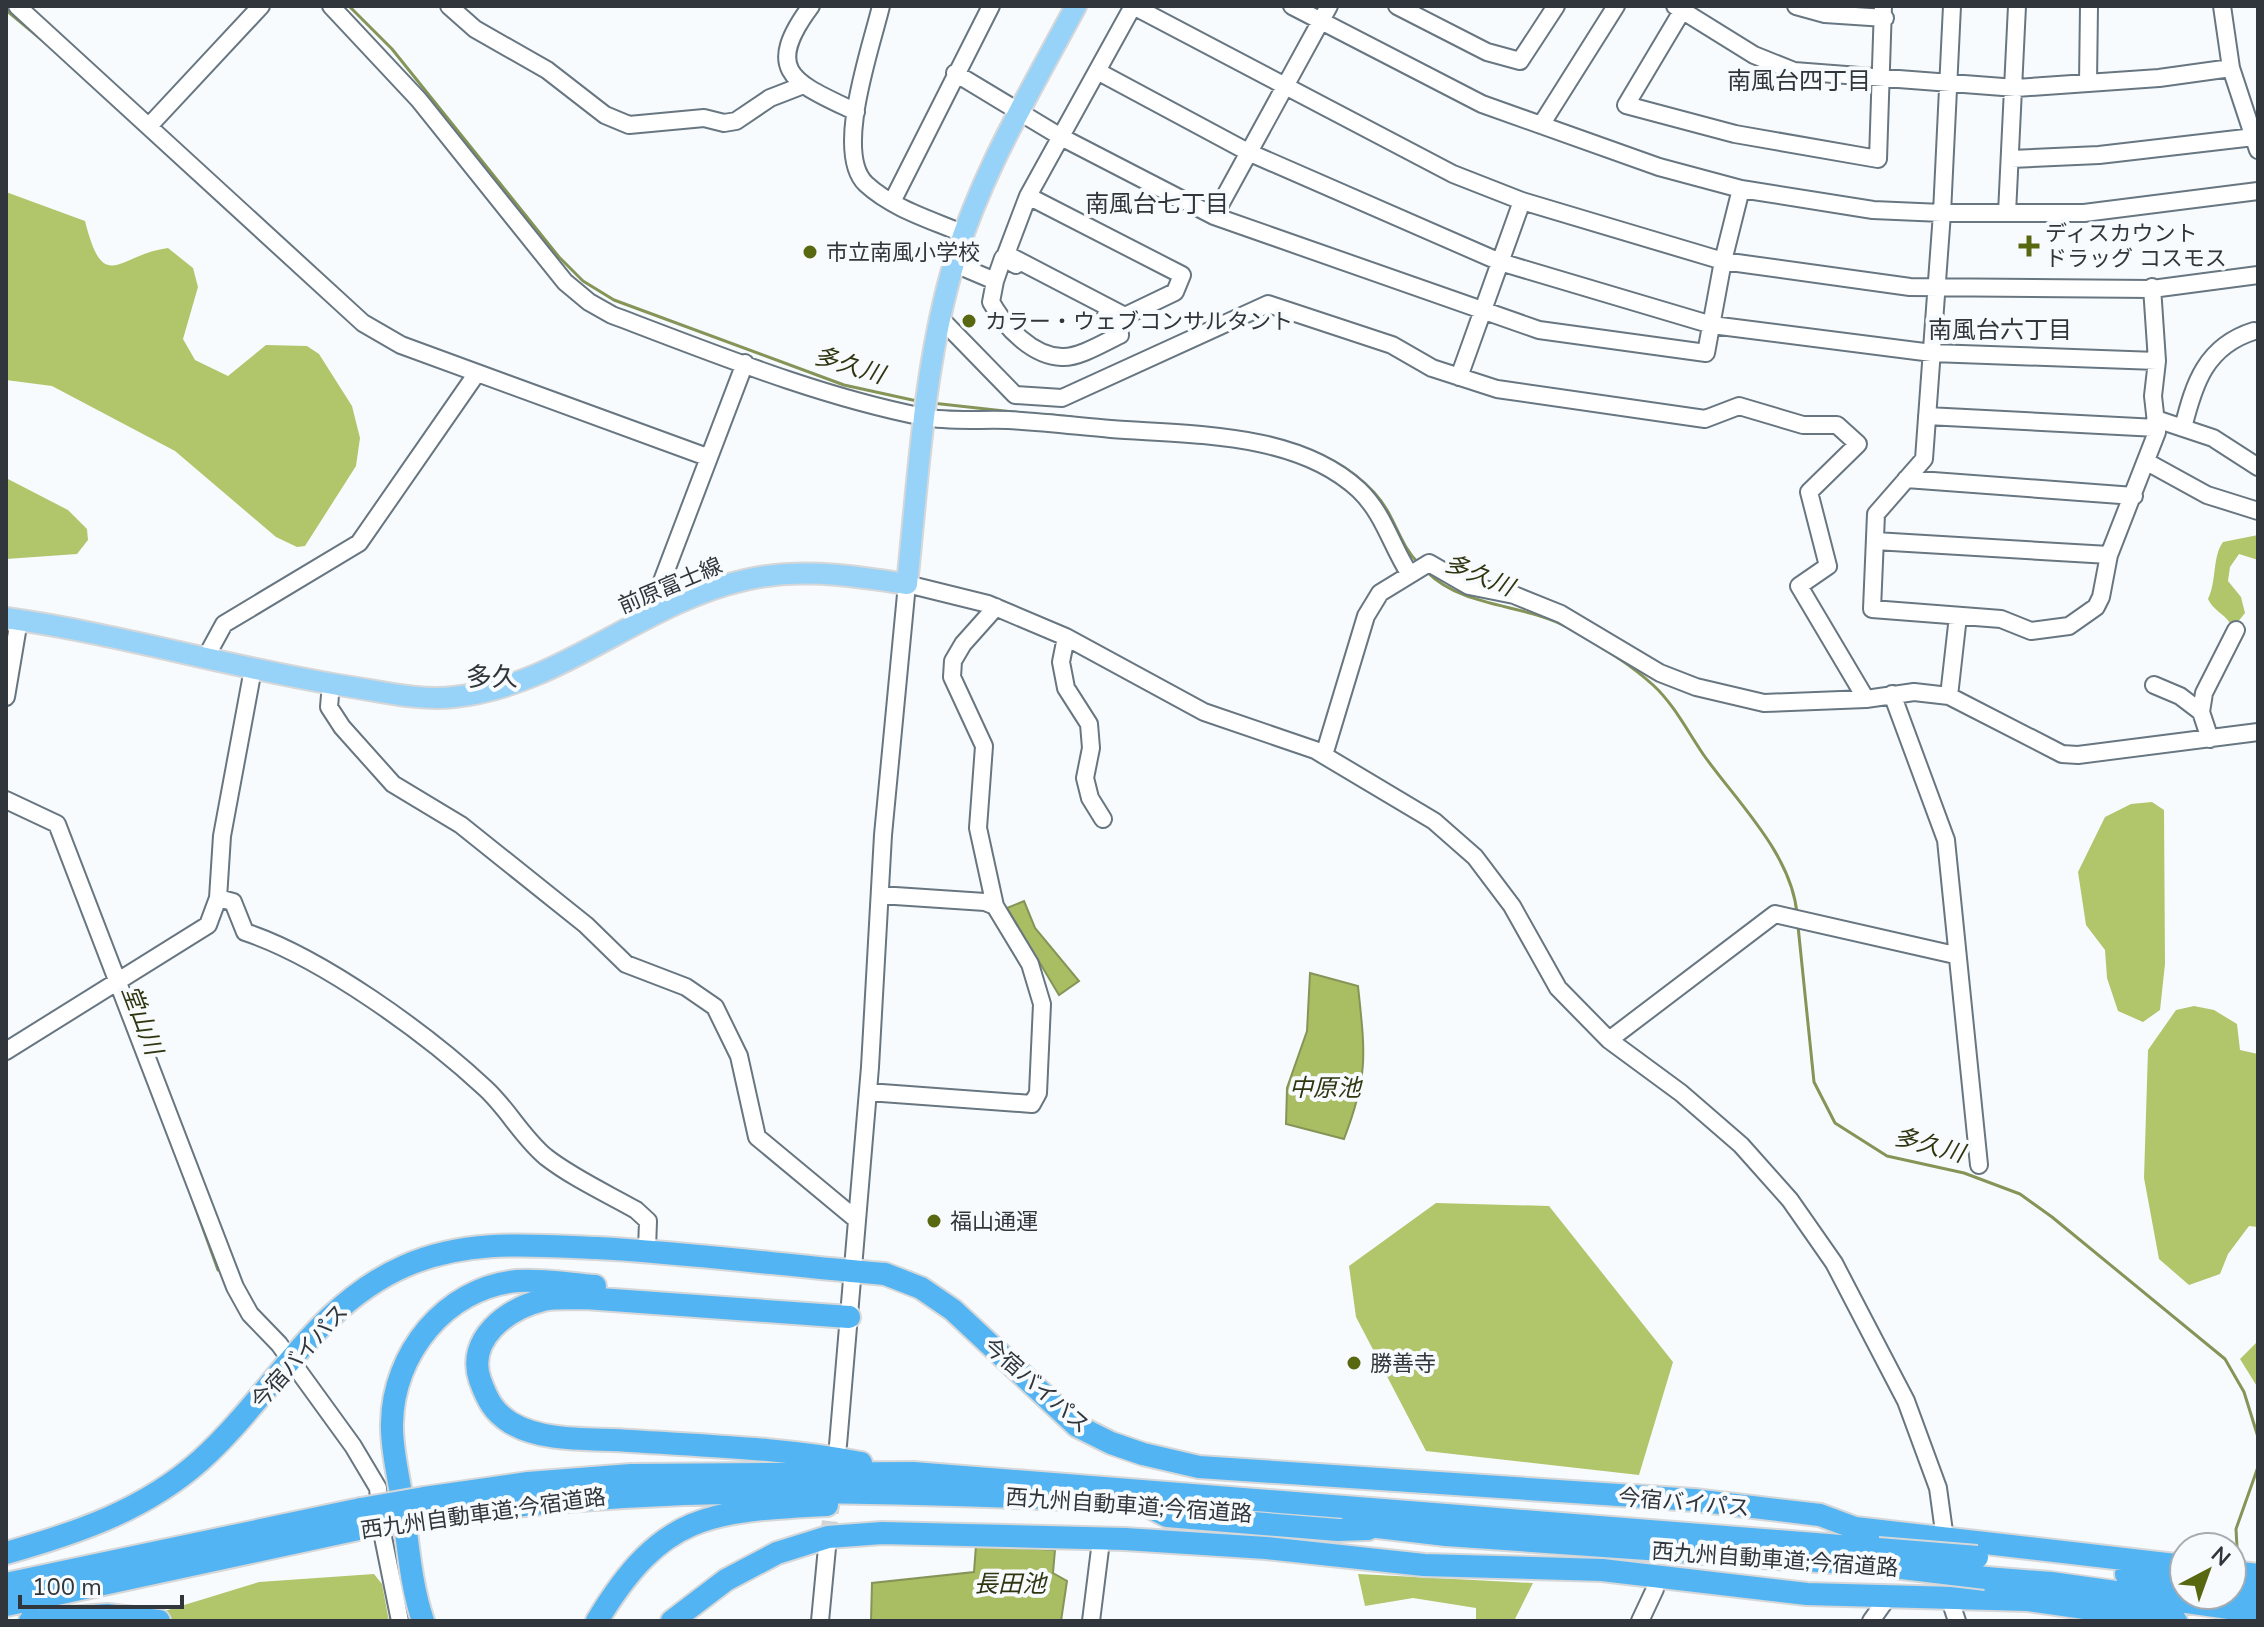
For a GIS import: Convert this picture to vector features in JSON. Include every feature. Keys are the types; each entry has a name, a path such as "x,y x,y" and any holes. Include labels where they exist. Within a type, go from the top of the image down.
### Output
{"highway":[{"name":"今宿バイパス","path":"6,1553 115,1517 169,1485 226,1435 330,1316 360,1291 403,1266 436,1254 505,1244 647,1249 885,1274 921,1288 953,1310 1077,1426 1111,1443 1181,1464 1404,1483 1694,1500 1820,1515 1855,1528 2168,1564"},
{"path":"423,1621 412,1572 391,1425 394,1400 401,1374 421,1334 464,1298 515,1281 538,1281 825,1305 849,1317"},
{"path":"849,1317 585,1298 544,1299 513,1311 487,1331 479,1351 477,1373 488,1402 499,1415 541,1435 813,1453 913,1473"},
{"name":"西九州自動車道;今宿道路","path":"6,1584 426,1507 528,1483 631,1475 913,1473 1155,1500 1385,1520 1877,1557 1977,1557 2050,1574 2258,1612"},
{"name":"西九州自動車道;今宿道路","path":"426,1507 730,1491 910,1492 1108,1501 1155,1500"},
{"path":"597,1621 640,1560 668,1536 707,1517 763,1508 865,1503 1108,1501"},
{"name":"西九州自動車道;今宿道路","path":"6,1605 362,1518"},
{"path":"672,1621 739,1573 800,1543 828,1537 882,1533 1191,1543 1424,1565 1656,1575 1807,1594 1888,1597 1953,1610 2028,1600 2176,1621"},
{"name":"西九州自動車道;今宿道路","path":"1877,1557 1986,1578 2050,1574 2168,1581"},
{"path":"30,1621 107,1615 159,1621"}],"main road":[{"path":"907,584 927,389 940,318 955,264 964,234 1020,111 1076,6"},
{"name":"前原富士線","path":"13,619 253,669 331,683 450,698 490,692 551,669 661,611 745,580 794,572 907,584"}],"street":[{"path":"17,6 363,323 401,345 707,457"},
{"path":"150,125 261,6"},
{"path":"331,6 402,80 537,249 577,292 612,315 820,389 925,417 1017,417 1224,440 1302,455 1337,472 1375,507 1389,532 1393,548 1418,568 1469,586 1514,595 1561,614 1660,673 1696,687 1764,703 1866,699 1927,692 1949,696 2062,754 2258,732"},
{"path":"449,6 475,29 547,70 605,115 629,125 704,118 724,123 736,121 770,98 801,86"},
{"path":"811,6 790,37 786,53 788,65 801,86 856,112"},
{"path":"881,6 856,112 853,149 856,166 864,182 892,202 964,234"},
{"path":"892,202 991,6"},
{"path":"1028,196 1182,275 1175,292 1125,316 1006,254 1028,196 1133,6 1453,174 1522,201 1723,261 1937,288 2152,288 2258,275"},
{"path":"1292,6 1325,14 1482,104 1659,167 1741,189 1873,210 1942,213 2084,213 2258,191"},
{"path":"1397,6 1487,52 1520,61 1550,8"},
{"path":"1541,125 1616,6"},
{"path":"1796,6 1825,14 1884,12 1883,79 1878,159 1735,134 1626,105 1681,7 1754,55 1794,71 1883,79 2016,88 2231,68"},
{"path":"1952,6 1942,213 1924,459 1876,514 1872,609 2001,619 2031,631 2069,626 2096,607 2101,597 2109,555 2147,462 2156,423 2153,396 2157,361 2152,288"},
{"path":"2007,213 2016,88 2017,6"},
{"path":"2088,83 2089,6"},
{"path":"2011,159 2256,144 2231,68 2222,6"},
{"path":"1214,216 1325,14"},
{"path":"1097,71 1248,152 1500,262 1712,325 1932,353 2157,361"},
{"path":"955,73 1061,137 1214,216 1539,330 1706,353 1723,261 1741,189"},
{"path":"1459,377 1522,201"},
{"path":"1003,258 1119,323 1120,335 1065,358 1041,353 998,315 991,302 995,281 1003,258"},
{"path":"955,264 995,281"},
{"path":"940,318 1015,395 1062,398 1268,304 1392,345 1432,368 1497,389 1705,419 1739,406 1803,425 1837,425 1858,444 1809,492 1828,566 1799,586 1866,699"},
{"path":"2183,428 2202,369 2231,339 2254,331"},
{"path":"661,611 662,581 745,363"},
{"path":"206,657 224,624 359,543 477,373"},
{"path":"1017,417 1041,398"},
{"path":"1927,416 2156,423 2213,438 2258,467"},
{"path":"2147,462 2207,495 2258,511"},
{"path":"1906,479 2134,496"},
{"path":"1875,541 2109,555"},
{"path":"1324,755 1366,616 1380,593 1418,568"},
{"path":"838,1445 907,584 996,607 1066,637 1204,712 1324,755 1434,821 1475,857 1512,906 1558,988 1609,1040 1681,1093 1741,1145 1790,1200 1834,1263 1906,1401 1938,1488 1945,1539"},
{"path":"868,1092 1026,1105 1036,1099 1044,1015 1042,1004 1030,964 995,906 978,828 984,746 952,677 953,661 963,644 996,607"},
{"path":"1949,696 1958,616"},
{"path":"6,697 13,619"},
{"path":"2210,739 2201,712 2207,682 2236,630"},
{"path":"1066,637 1061,662 1066,688 1089,724 1091,748 1085,778 1090,798 1103,819"},
{"path":"6,1051 208,925 218,898 224,822 253,669"},
{"path":"331,683 329,707 342,727 393,784 461,825 586,925 626,964 686,987 715,1007 739,1056 757,1137 857,1220"},
{"path":"2154,685 2180,696 2201,712"},
{"path":"1892,694 1946,840 1955,955 1979,1165"},
{"path":"6,800 57,824 113,985 235,1287 250,1314 290,1360 353,1446 378,1488 382,1532 400,1621"},
{"path":"880,895 985,902 995,906"},
{"path":"218,898 233,902 245,932 284,947 337,978 459,1066 487,1089 531,1143 549,1159 636,1210 648,1221 647,1249"},
{"path":"1609,1040 1775,914 1955,955"},
{"path":"820,1621 828,1537"},
{"path":"1091,1621 1101,1541"},
{"path":"1640,1621 1655,1589 1656,1575"},
{"path":"1871,1621 1888,1597"}],"shaded area":[{"path":"6,192 85,221 92,244 106,264 114,265 168,248 193,268 198,287 183,339 195,360 228,376 266,345 307,346 319,354 352,406 360,438 356,466 305,546 297,547 276,537 175,451 52,386 6,380"},
{"path":"6,478 68,510 87,529 88,540 77,554 6,559"},
{"path":"2258,535 2258,560 2239,554 2230,567 2228,581 2241,597 2245,613 2237,623 2230,623 2208,599 2217,555 2223,542"},
{"path":"2152,802 2164,810 2165,964 2160,1010 2143,1022 2118,1011 2107,978 2105,950 2086,925 2078,872 2105,817 2131,804"},
{"path":"2194,1006 2214,1010 2237,1024 2240,1050 2258,1054 2258,1227 2249,1226 2228,1254 2220,1274 2189,1285 2159,1259 2144,1178 2148,1050 2176,1010"},
{"path":"1436,1203 1549,1206 1673,1362 1639,1475 1426,1451 1356,1317 1349,1266"},
{"path":"2258,1341 2258,1388 2240,1359"},
{"path":"374,1574 382,1584 389,1621 132,1621 259,1582"},
{"path":"1358,1574 1533,1583 1514,1621 1476,1621 1476,1608 1413,1598 1365,1606"}],"water":[{"path":"1024,901 1035,928 1079,981 1059,995 1007,908"},
{"name":"中原池","path":"1310,973 1358,986 1363,1063 1358,1097 1344,1139 1286,1124 1287,1088 1307,1031"},
{"name":"長田池","path":"976,1545 1055,1550 1053,1573 1067,1581 1061,1621 871,1621 872,1583 974,1572"}],"waterway":[{"name":"多久川","path":"349,6 392,49 559,257 583,281 614,300 844,385 917,401"},
{"path":"6,10 54,50"},
{"name":"多久川","path":"932,403 1032,414"},
{"name":"多久川","path":"1051,415 1072,417"},
{"name":"多久川","path":"1312,452 1344,467 1373,491 1419,564"},
{"name":"多久川","path":"1427,572 1458,593 1567,627 1612,654 1653,685 1674,709 1703,754 1774,849 1793,892 1797,914"},
{"name":"多久川","path":"1798,926 1814,1082 1835,1123 1887,1156 1964,1173 2020,1194 2052,1217 2225,1359 2244,1392 2258,1437"},
{"name":"堂山川","path":"192,1198 218,1270"},
{"name":"多久川","path":"2236,1531 2258,1467"}],"tunnel":[{"path":"828,1537 833,1495"}],"place":[{"name":"ディスカウント ドラッグ コスモス","path":"2029,246"},
{"name":"市立南風小学校","path":"810,252"},
{"name":"カラー・ウェブコンサルタント","path":"969,321"},
{"name":"福山通運","path":"934,1221"},
{"name":"勝善寺","path":"1354,1363"}],"district":[{"name":"南風台四丁目","path":"1799,81"},
{"name":"南風台七丁目","path":"1157,204"},
{"name":"南風台六丁目","path":"2000,330"},
{"name":"多久","path":"492,677"}]}
